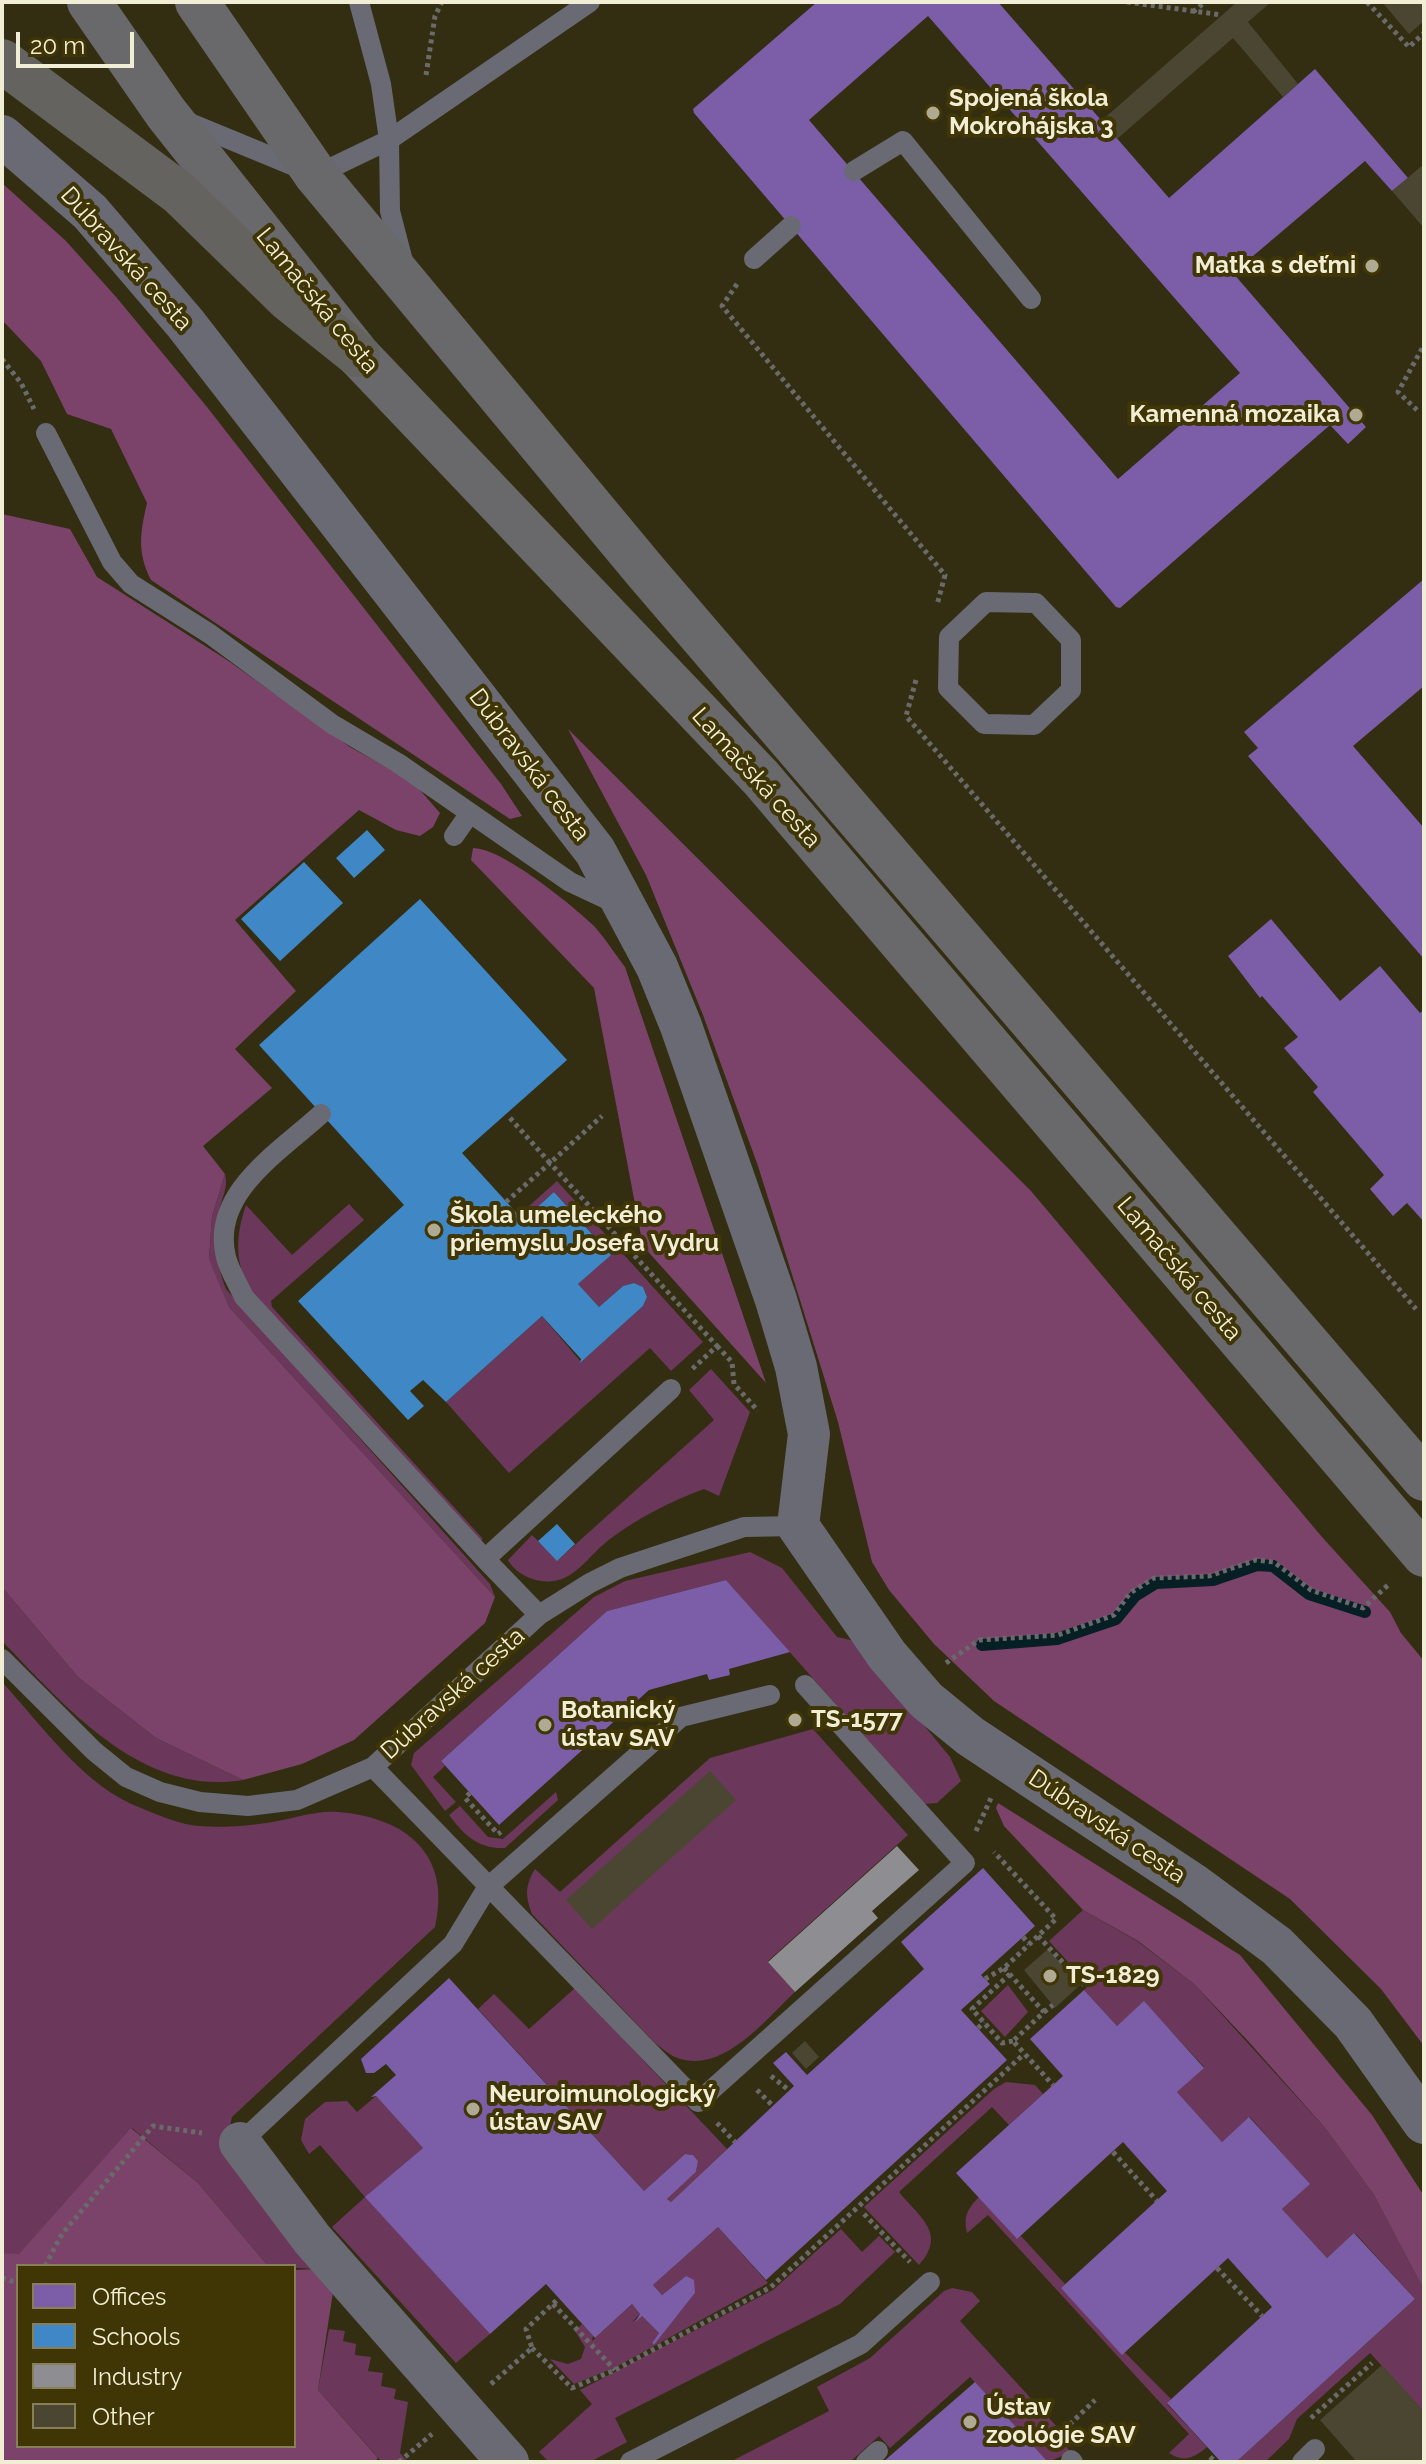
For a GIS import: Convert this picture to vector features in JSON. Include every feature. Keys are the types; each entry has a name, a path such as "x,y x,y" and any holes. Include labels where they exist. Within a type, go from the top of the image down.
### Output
{"highway":[{"path":"2,61 179,193 288,299 358,355"}],"main road":[{"name":"Lamačská cesta","path":"89,2 166,113 358,355 761,778 1424,1555"},
{"name":"Lamačská cesta","path":"197,2 316,175 646,572 1424,1479"}],"street":[{"name":"Dúbravská cesta","path":"2,136 90,212 185,323 595,851 627,908 681,1026 796,1367 809,1434 798,1526 887,1655 926,1700 970,1736 1193,1884 1277,1946 1353,2023 1424,2123"},
{"path":"240,2143 312,2239 508,2462"}],"lane":[{"path":"359,2 381,84 389,140 390,211 408,283"},
{"path":"166,113 316,175 389,140 590,2"},
{"path":"854,171 903,141 1031,299"},
{"path":"754,259 791,226"},
{"path":"46,433 112,562 131,584 267,673 332,724 570,882 627,908"},
{"path":"986,602 1036,603 1071,640 1071,690 1034,725 984,724 948,688 949,637 986,602"},
{"path":"454,836 470,813"},
{"path":"321,1114 240,1189 227,1214 226,1256 244,1297 539,1615"},
{"path":"485,1559 671,1389"},
{"name":"Dúbravská cesta","path":"2,1659 94,1751 126,1777 160,1792 200,1802 248,1806 297,1800 373,1767 539,1615 590,1583 620,1568 744,1527 798,1526"},
{"path":"373,1767 487,1888 698,2102 965,1863 805,1685"},
{"path":"240,2143 453,1944 487,1888 681,1717 770,1695"},
{"path":"630,2462 861,2344 923,2275"}],"path":[{"path":"426,75 435,16 442,2"},
{"path":"1127,2 1222,15"},
{"path":"1192,12 1205,2"},
{"path":"1367,2 1409,47 1424,33"},
{"path":"754,259 722,306 945,575 933,617"},
{"path":"1417,410 1398,392 1424,345"},
{"path":"2,359 21,383 46,433"},
{"path":"918,673 906,716 1416,1309"},
{"path":"506,1202 602,1116"},
{"path":"510,1118 732,1362 734,1384 758,1411"},
{"path":"671,1389 717,1346"},
{"path":"951,1658 979,1640 1058,1635 1114,1615 1130,1593 1154,1578 1209,1576 1256,1560 1274,1562 1311,1590 1363,1608 1388,1585"},
{"path":"470,1793 465,1798 498,1834 509,1825"},
{"path":"930,1826 976,1832 1056,1919 1004,1968 985,1979"},
{"path":"1038,1936 1084,1985"},
{"path":"1023,1937 1029,1944"},
{"path":"1004,1968 1044,2012"},
{"path":"1010,1974 972,2009 1002,2043 1013,2041 1053,2005"},
{"path":"1034,2001 1043,1993"},
{"path":"978,2028 984,2022"},
{"path":"1013,2041 1053,2085"},
{"path":"559,2298 526,2329 532,2348 572,2388 615,2370 771,2287 1024,2054"},
{"path":"46,2264 62,2234 153,2126 185,2129"},
{"path":"1113,2152 1157,2201"},
{"path":"864,2214 923,2275"},
{"path":"1217,2268 1262,2316"},
{"path":"553,2304 615,2370"},
{"path":"461,2410 532,2348"},
{"path":"1308,2456 1311,2417 1372,2363"},
{"path":"1347,2385 1352,2391"},
{"path":"1061,2433 1095,2400"},
{"path":"1210,2457 1216,2462"}],"shaded area":[{"path":"2,183 66,241 207,407 501,784 522,816 510,819 151,580 143,561 141,543 147,503 111,429 67,414 41,361 2,320"},
{"path":"2,514 70,529 97,577 227,660 350,747 413,782 440,813 433,827 420,836 396,830 359,810 235,920 296,991 235,1049 272,1088 203,1146 225,1174 212,1216 209,1259 229,1307 495,1597 485,1623 354,1740 302,1764 243,1780 156,1738 78,1677 2,1587"},
{"path":"568,729 1031,1191 1322,1537 1390,1612 1401,1633 1424,1661 1424,2046 1381,1989 1290,1899 994,1701 934,1644 889,1590 872,1562 838,1422 758,1166 703,1015 646,875"},
{"path":"473,848 501,857 553,892 594,926 625,967 766,1383 643,1246 594,988 471,860"},
{"path":"225,1174 216,1242 226,1289 490,1584 495,1597 229,1307 209,1260 212,1216"},
{"path":"557,1181 703,1342 671,1371 650,1348 509,1473 446,1402 542,1316 581,1362 643,1306 647,1297 643,1287 634,1283 623,1286 599,1307 578,1284 611,1254 554,1192 523,1220 519,1215"},
{"path":"349,1204 364,1220 271,1301 272,1307 483,1539 478,1542 247,1286 240,1266 238,1246 246,1205 292,1255"},
{"path":"711,1369 750,1412 719,1496 704,1489 655,1511 610,1539 562,1579 539,1581 512,1566 508,1560 532,1535 558,1560 714,1420 689,1390"},
{"path":"750,1552 782,1568 837,1637 855,1641 950,1757 961,1781 937,1803 924,1804 726,1580 607,1611 441,1761 445,1766 433,1777 456,1802 445,1811 411,1765 414,1753 594,1597 625,1581"},
{"path":"2,1587 78,1677 156,1738 243,1780 206,1782 172,1775 139,1761 109,1742 52,1693 2,1641"},
{"path":"2,1682 83,1770 101,1786 141,1808 177,1822 207,1827 258,1824 339,1812 385,1822 419,1845 430,1861 437,1880 439,1902 435,1927 232,2117 225,2148 316,2269 296,2268 296,2264 266,2264 198,2183 132,2128 19,2255 2,2253"},
{"path":"813,1729 908,1835 768,1961 795,1992 756,2030 726,2052 709,2059 692,2061 675,2057 655,2043 532,1914 527,1896 529,1881 535,1869 560,1892 710,1758"},
{"path":"556,1792 558,1800 505,1848 487,1846 472,1839 449,1815 460,1806 488,1837 503,1839"},
{"path":"998,1803 1240,1955 1372,2115 1424,2196 1424,2290 1374,2195 1326,2129 1194,1984 1138,1941 1083,1910 1004,1826 996,1808"},
{"path":"1083,1910 1137,1941 1194,1984 1326,2129 1374,2195 1424,2290 1424,2412 1370,2353 1297,2419 1289,2439 1265,2462 1236,2462 1415,2299 1355,2233 1327,2258 1282,2209 1309,2184 1250,2117 1222,2142 1177,2092 1204,2067 1144,2002 1117,2026 1084,1990 1089,1985 1049,1941"},
{"path":"1008,1985 1028,2012 1005,2037 981,2011"},
{"path":"575,1988 727,2149 671,2202 667,2199 696,2172 698,2161 693,2155 685,2154 644,2191 478,2009 494,1994 529,2029"},
{"path":"1006,2082 1035,2085 1043,2094 1009,2125 992,2107 899,2192 921,2217 930,2234 931,2243 919,2265 864,2207 994,2089"},
{"path":"376,2096 423,2148 366,2197 490,2334 456,2363 332,2227 365,2197 320,2145 309,2154 301,2140 305,2119 325,2102 347,2101 357,2112"},
{"path":"131,2128 198,2183 266,2264 16,2264 16,2448 296,2448 296,2270 316,2269 333,2292 318,2390 378,2458 374,2462 2,2462 2,2253 19,2254"},
{"path":"979,2197 1016,2238 1021,2236 1065,2284 1061,2288 1171,2399 1167,2404 1207,2447 1189,2458 1179,2458 1169,2453 1189,2434 988,2215 967,2233 967,2214"},
{"path":"718,2227 768,2283 616,2367 574,2384 550,2359 568,2364 581,2359 585,2347 575,2331 582,2324 593,2336 592,2341 632,2304 640,2314 632,2322 642,2316 659,2333 652,2343 654,2345 695,2293 686,2276 662,2295 653,2285"},
{"path":"841,2229 862,2252 879,2236 895,2252 840,2304 615,2418 627,2442 590,2462 549,2462 539,2452 592,2404 580,2390 773,2290"},
{"path":"952,2288 972,2292 980,2301 960,2321 1058,2428 1053,2433 1071,2452 1048,2462 970,2377 890,2448 879,2436 850,2462 730,2462 829,2411 817,2387 870,2358 944,2291"},
{"path":"329,2329 345,2331 343,2341 356,2344 355,2355 371,2357 368,2371 383,2373 381,2386 396,2389 394,2399 408,2402 400,2453 408,2462 382,2462 318,2390"}],"building: Offices":[{"path":"817,2 998,2 1169,198 1315,69 1408,178 1392,191 1365,161 1233,273 1366,427 1348,444 1330,425 1120,608 1116,607 693,109","holes":["928,16 1240,373 1118,479 809,120"]},
{"path":"1424,579 1424,686 1353,746 1424,828 1424,959 1248,756 1258,748 1244,732"},
{"path":"1271,919 1340,1001 1380,966 1420,1013 1424,1010 1424,1222 1407,1203 1393,1216 1370,1189 1384,1175 1313,1092 1318,1087 1284,1048 1298,1037 1262,996 1260,998 1228,956"},
{"name":"Botanický ústav SAV","path":"726,1580 790,1652 729,1669 730,1675 709,1680 707,1674 649,1690 499,1825 441,1761 607,1611"},
{"path":"983,1868 1035,1926 981,1975 990,1984 961,2010 1007,2060 766,2280 718,2227 653,2285 662,2295 686,2276 694,2280 695,2293 654,2345 652,2343 659,2333 642,2316 635,2322 640,2314 632,2304 595,2338 546,2284 490,2334 365,2197 423,2148 376,2096 371,2097 396,2075 386,2064 374,2073 366,2073 361,2059 449,1978 644,2191 685,2154 693,2155 698,2161 696,2172 667,2199 671,2202 794,2086 773,2063 786,2052 807,2075 924,1969 901,1942"},
{"path":"1084,1990 1117,2026 1144,2001 1204,2068 1177,2092 1222,2142 1249,2117 1310,2184 1282,2209 1327,2258 1354,2233 1415,2299 1236,2462 1221,2462 1167,2403 1272,2307 1228,2258 1122,2355 1061,2288 1167,2191 1123,2142 1017,2239 956,2173 1063,2076 1030,2039"},
{"name":"Ústav zoológie SAV","path":"975,2382 1048,2462 883,2462"}],"building: Schools":[{"path":"367,830 385,850 354,878 336,858"},
{"path":"304,862 343,903 280,961 241,919"},
{"path":"420,899 567,1060 462,1153 523,1220 554,1192 611,1255 578,1284 599,1307 623,1286 634,1283 643,1287 647,1297 643,1306 580,1363 581,1359 542,1316 446,1402 423,1380 410,1391 424,1406 408,1420 298,1301 404,1205 259,1045"},
{"path":"557,1524 575,1544 557,1561 538,1541"}],"building: Industry":[{"path":"897,1846 919,1870 872,1911 878,1918 795,1992 768,1962"}],"building: Other":[{"path":"1237,2 1271,2 1248,22 1298,84 1283,97 1233,38 1117,139 1101,121"},
{"path":"1382,2 1424,2 1424,21 1409,34"},
{"path":"1424,164 1424,228 1392,191"},
{"name":"TS-1577","path":"795,1710 805,1720 794,1730 785,1719"},
{"path":"710,1771 736,1800 592,1929 566,1900"},
{"name":"TS-1829","path":"1048,1949 1080,1985 1055,2008 1024,1970"},
{"path":"805,2041 819,2057 806,2069 792,2053"},
{"path":"1382,2365 1424,2412 1424,2462 1357,2462 1320,2420"}],"waterway":[{"path":"982,1645 1057,1639 1116,1619 1135,1596 1156,1583 1213,1580 1257,1565 1273,1566 1309,1594 1365,1612"}],"place":[{"name":"Spojená škola Mokrohájska 3","path":"933,113"},
{"name":"Matka s deťmi","path":"1372,266"},
{"name":"Kamenná mozaika","path":"1356,415"},
{"name":"Škola umeleckého priemyslu Josefa Vydru","path":"434,1230"},
{"name":"TS-1577","path":"795,1720"},
{"name":"Botanický ústav SAV","path":"545,1725"},
{"name":"TS-1829","path":"1050,1976"},
{"name":"Neuroimunologický ústav SAV","path":"473,2109"},
{"name":"Ústav zoológie SAV","path":"970,2422"}]}
